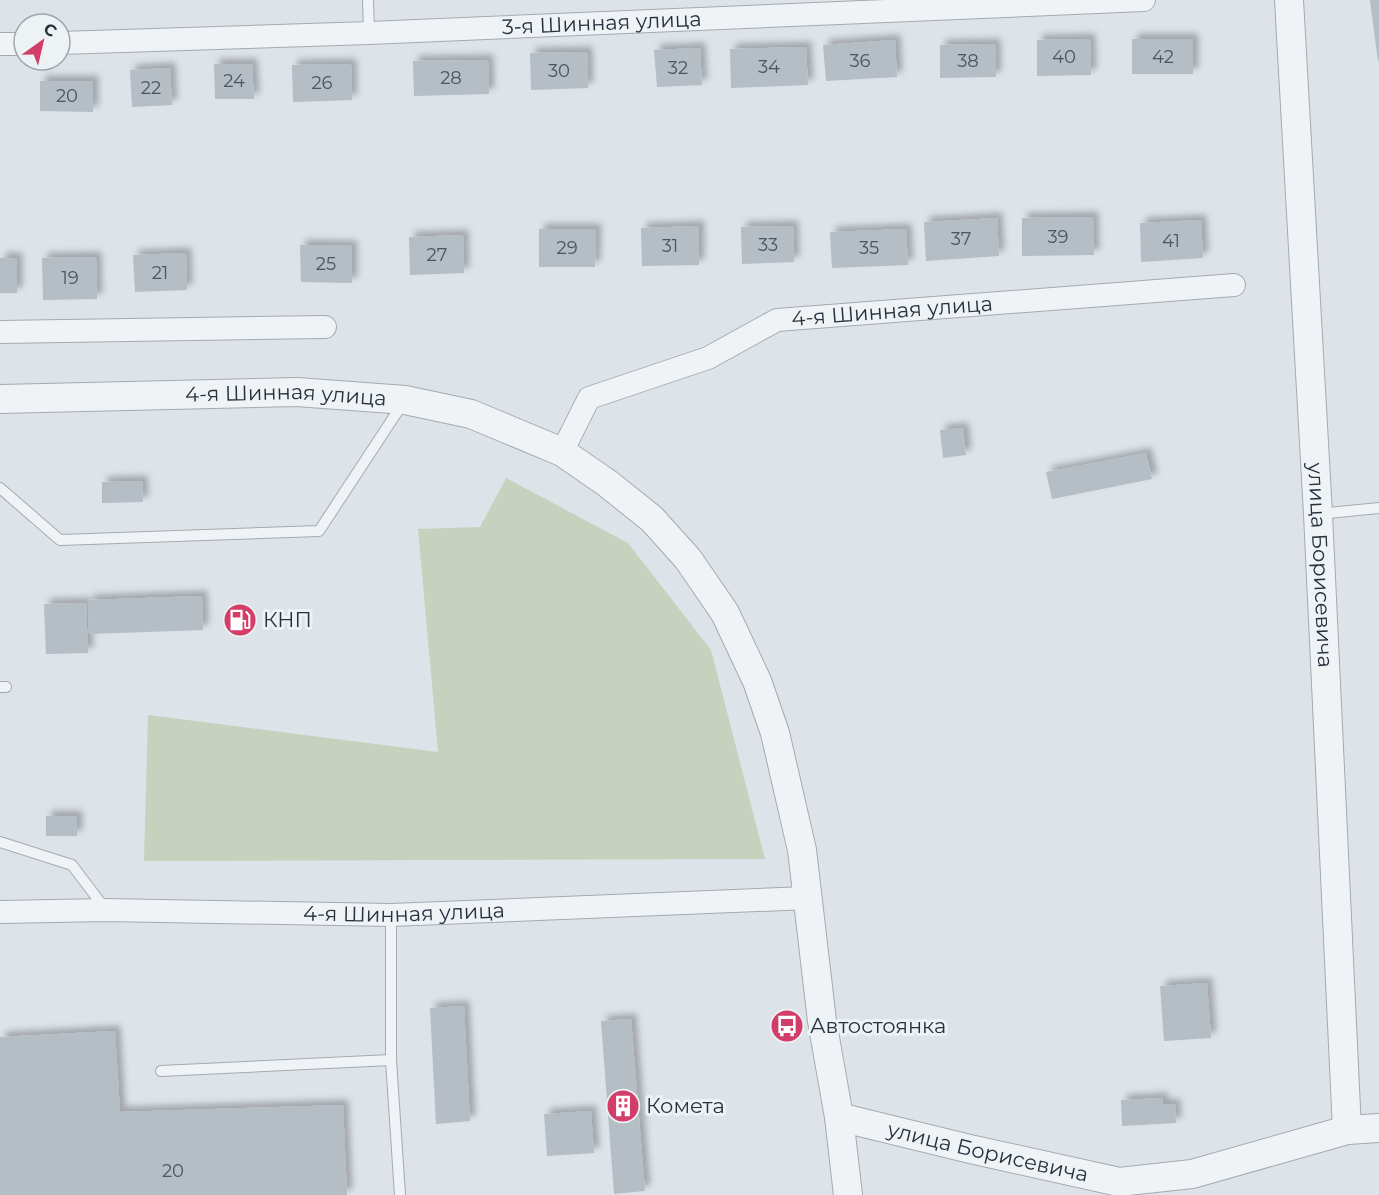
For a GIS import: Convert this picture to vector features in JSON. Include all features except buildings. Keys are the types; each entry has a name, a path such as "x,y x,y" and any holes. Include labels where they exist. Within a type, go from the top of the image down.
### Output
{"street":[{"name":"3-я Шинная улица","path":"72,43 369,33 1144,0"},
{"name":"улица Борисевича","path":"1289,0 1318,514 1347,1130"},
{"name":"4-я Шинная улица","path":"562,452 589,398 708,358 777,320 1234,285"},
{"path":"0,332 325,327"},
{"name":"4-я Шинная улица","path":"0,399 297,392 405,400 471,414 562,452 607,483 652,519 688,559 725,613 757,681 775,733 802,850 822,1021 839,1117 848,1195"},
{"name":"4-я Шинная улица","path":"0,912 106,910 391,915 808,898"},
{"name":"улица Борисевича","path":"839,1117 1119,1182 1192,1174 1347,1130 1379,1128"}],"lane":[{"path":"368,0 369,33"},
{"path":"0,488 60,540 319,531 405,400"},
{"path":"1318,514 1379,508"},
{"path":"0,842 72,865 106,910"},
{"path":"391,915 391,1060 400,1195"},
{"path":"161,1071 391,1060"}],"green space":[{"path":"506,478 628,543 711,650 765,859 144,861 148,715 438,752 418,529 480,527"}],"place":[{"name":"КНП","path":"240,620"},
{"name":"Автостоянка","path":"787,1026"},
{"name":"Комета","path":"623,1106"}]}
